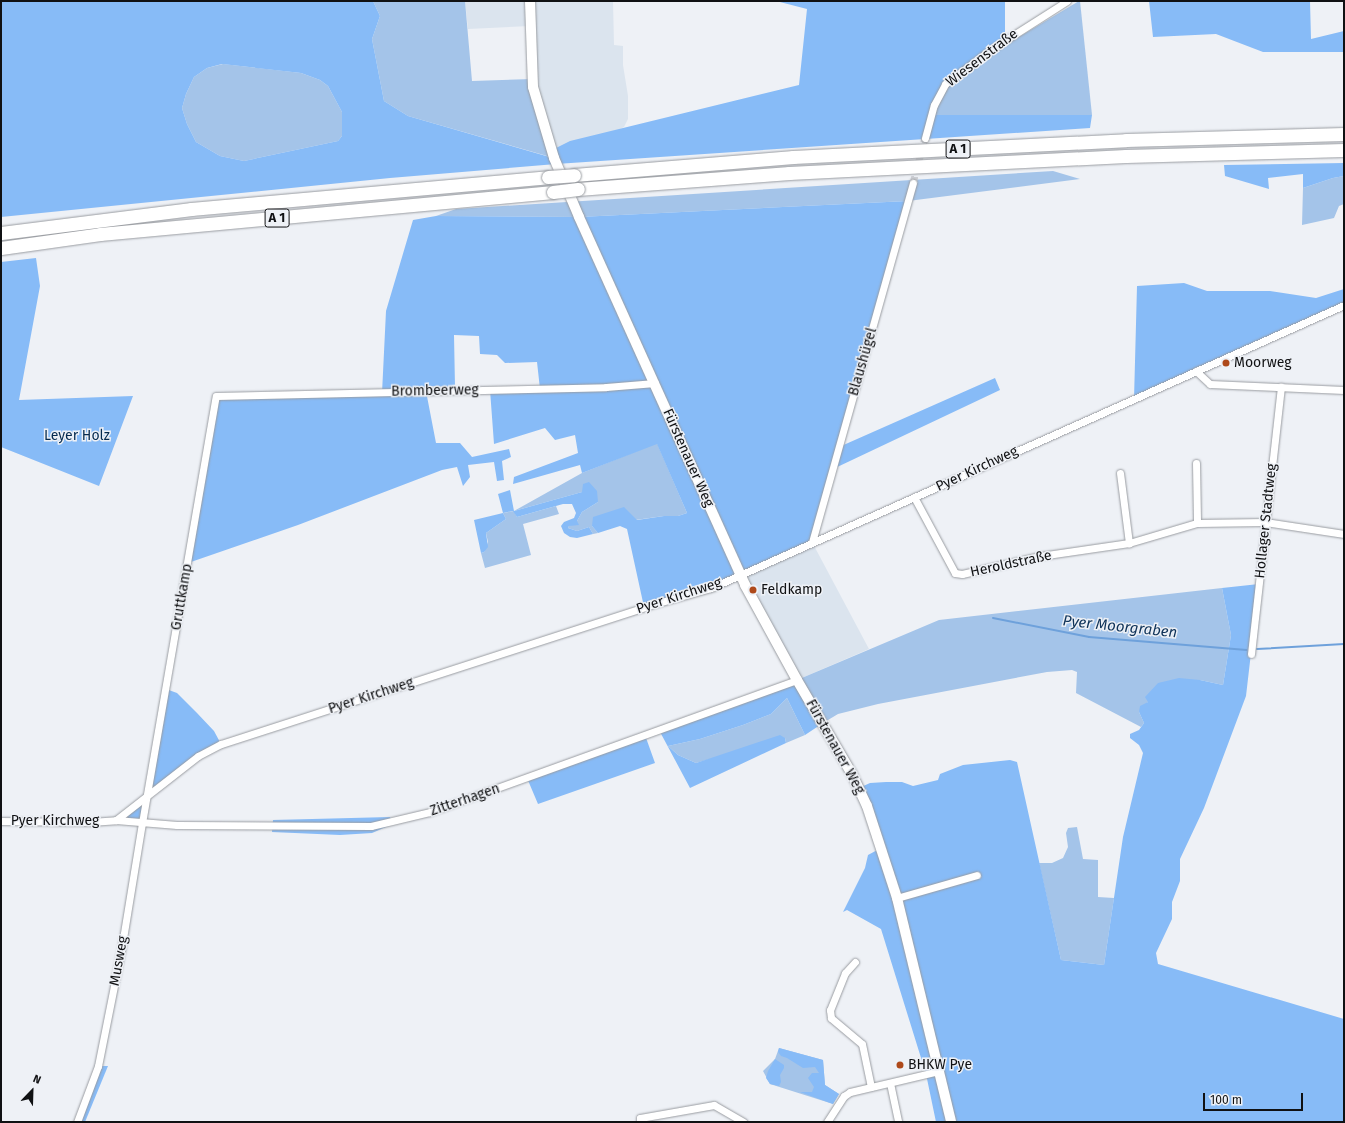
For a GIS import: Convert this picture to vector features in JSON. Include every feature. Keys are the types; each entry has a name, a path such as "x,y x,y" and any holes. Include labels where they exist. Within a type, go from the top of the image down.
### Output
{"highway":[{"name":"A 1","path":"1,233 191,209 793,157 1126,140 1344,134"},
{"name":"A 1","path":"1,248 100,234 578,189 789,173 1197,153 1344,150"}],"street":[{"name":"Fürstenauer Weg","path":"530,1 533,87 547,141 579,217 741,575 797,680 834,742 867,806 897,898 952,1122"},
{"name":"Wiesenstraße","path":"925,138 934,105 945,84 990,50 1067,1"},
{"name":"Blaushügel","path":"812,542 913,183"},
{"name":"Pyer Kirchweg","path":"1,821 90,822 116,820 147,798 198,756 221,744 637,610 711,588 1344,304"},
{"path":"1196,371 1210,384 1344,390"},
{"name":"Brombeerweg","path":"216,396 606,387 655,383"},
{"name":"Hollager Stadtweg","path":"1251,654 1281,387"},
{"name":"Gruttkamp","path":"147,798 216,396"},
{"path":"1196,463 1196,523"},
{"path":"1120,473 1129,543"},
{"name":"Heroldstraße","path":"914,497 954,573 962,574 1040,556 1129,543 1196,523 1265,522 1344,534"},
{"name":"Zitterhagen","path":"116,820 177,825 371,826 430,812 797,680"},
{"name":"Musweg","path":"77,1122 98,1066 121,951 147,798"},
{"path":"897,898 977,875"},
{"path":"855,962 845,973 830,1010 831,1018 862,1044 871,1087"},
{"path":"827,1122 844,1096 850,1092 939,1071"},
{"path":"890,1083 898,1121"},
{"path":"640,1122 640,1118 714,1105 743,1122"},
{"path":"653,1122 658,1114"}],"shaded area":[{"path":"373,1 465,1 472,81 532,79 554,158 408,116 384,101 372,39 380,16"},
{"path":"465,1 613,1 614,45 623,46 623,65 628,96 628,119 624,127 556,148 533,87 530,26 468,29"},
{"path":"1079,1 1092,115 935,115 945,90 958,78 1007,44"},
{"path":"223,64 301,73 320,80 328,86 342,112 342,136 338,141 244,161 220,156 196,142 187,124 182,108 186,94 194,77 207,68"},
{"path":"1053,171 1080,179 908,201 579,217 436,216 456,209"},
{"path":"1344,176 1344,204 1339,206 1334,218 1302,225 1303,188"},
{"path":"657,443 687,513 678,516 664,516 592,526 598,533 593,534 589,527 577,531 568,528 577,521 582,512 598,502 582,492 514,511 582,473"},
{"path":"556,506 559,514 523,524 531,555 485,568 481,553 484,552 488,542 486,533 506,519 503,513 514,511 517,517"},
{"path":"812,542 869,649 797,680 741,575"},
{"path":"1222,588 1231,635 1223,685 1200,680 1148,702 1139,712 1144,723 1141,727 1076,693 1077,672 1072,670 1047,672 878,704 838,714 823,723 797,680 939,620"},
{"path":"787,698 805,735 786,743 785,738 696,763 678,755 668,746 700,739 771,714"},
{"path":"1077,827 1083,859 1098,860 1098,897 1114,898 1104,965 1061,960 1039,863 1052,863 1063,858 1068,847 1066,833 1068,828"},
{"path":"779,1048 823,1060 825,1085 839,1094 833,1104 770,1084 763,1071 775,1059"}],"green space":[{"path":"1,1 373,1 380,16 372,39 384,101 408,116 553,158 556,148 570,141 799,85 807,9 776,1 1005,1 1005,36 1007,44 958,78 945,90 935,115 1092,115 1090,128 556,164 390,178 1,217","holes":["222,64 301,73 320,80 328,86 342,112 342,136 338,141 244,161 220,156 196,142 187,124 182,108 186,94 194,77 207,68"]},
{"path":"1149,1 1310,1 1311,39 1344,31 1344,52 1263,52 1216,34 1153,37"},
{"path":"1344,163 1344,176 1303,188 1303,174 1268,178 1269,189 1225,176 1224,165"},
{"path":"908,201 839,447 995,378 1000,390 833,469 812,542 735,578 644,607 627,529 620,526 598,533 592,526 593,517 624,507 637,520 664,516 678,516 687,513 657,444 582,473 580,465 513,484 514,477 578,453 575,435 555,440 545,428 494,444 490,390 540,389 537,362 505,363 497,355 480,354 479,336 454,335 455,387 425,386 436,443 460,443 472,457 509,449 511,457 502,461 504,480 497,481 494,462 468,465 470,477 463,486 457,467 442,470 298,525 188,563 217,398 382,393 386,311 413,220 436,216 579,217"},
{"name":"Leyer Holz","path":"36,258 40,286 19,400 133,396 99,486 1,447 1,262"},
{"path":"1184,283 1207,291 1270,291 1316,298 1344,289 1344,305 1134,399 1137,286"},
{"path":"589,482 597,491 598,502 582,512 577,521 579,525 569,526 568,528 577,531 589,527 593,534 577,538 570,537 564,533 561,526 564,522 574,518 576,513 572,504 563,504 517,517 513,511 503,513 498,494 510,490 514,511 582,492 583,484"},
{"path":"503,513 506,519 486,533 488,547 481,553 474,520"},
{"path":"1259,584 1246,696 1204,808 1180,859 1180,881 1172,902 1172,919 1156,953 1158,964 1344,1019 1344,1122 936,1122 926,1074 881,929 847,910 843,912 865,868 868,855 881,848 859,788 870,783 886,782 902,782 913,786 938,780 940,774 963,765 1010,760 1017,762 1061,960 1104,965 1123,837 1143,753 1139,745 1130,738 1130,734 1139,730 1144,723 1139,712 1140,706 1148,702 1145,697 1158,683 1179,678 1200,680 1223,685 1231,635 1222,588"},
{"path":"797,680 823,723 805,735 787,698 771,714 700,739 668,746 678,755 696,763 780,735 785,738 786,743 690,788 659,730"},
{"path":"166,689 177,693 197,713 214,731 221,744 198,756 147,797"},
{"path":"645,735 655,763 538,804 527,778"},
{"path":"147,797 142,823 116,820"},
{"path":"390,817 393,824 372,833 340,835 272,832 273,820"},
{"path":"779,1048 823,1060 825,1085 839,1094 833,1104 800,1092 812,1092 814,1087 808,1078 812,1073 819,1073 815,1067 803,1068 781,1056 778,1052"},
{"path":"775,1059 784,1065 780,1075 781,1082 779,1086 770,1084 766,1078"},
{"path":"98,1066 108,1066 85,1122 77,1122"}],"waterway":[{"name":"Pyer Moorgraben","path":"993,618 1089,637 1246,650"},
{"name":"Pyer Moorgraben","path":"1257,649 1344,644"}],"tunnel":[{"path":"913,183 925,138"}],"place":[{"name":"Moorweg","path":"1226,363"},
{"name":"Feldkamp","path":"753,590"},
{"name":"BHKW Pye","path":"900,1065"}]}
